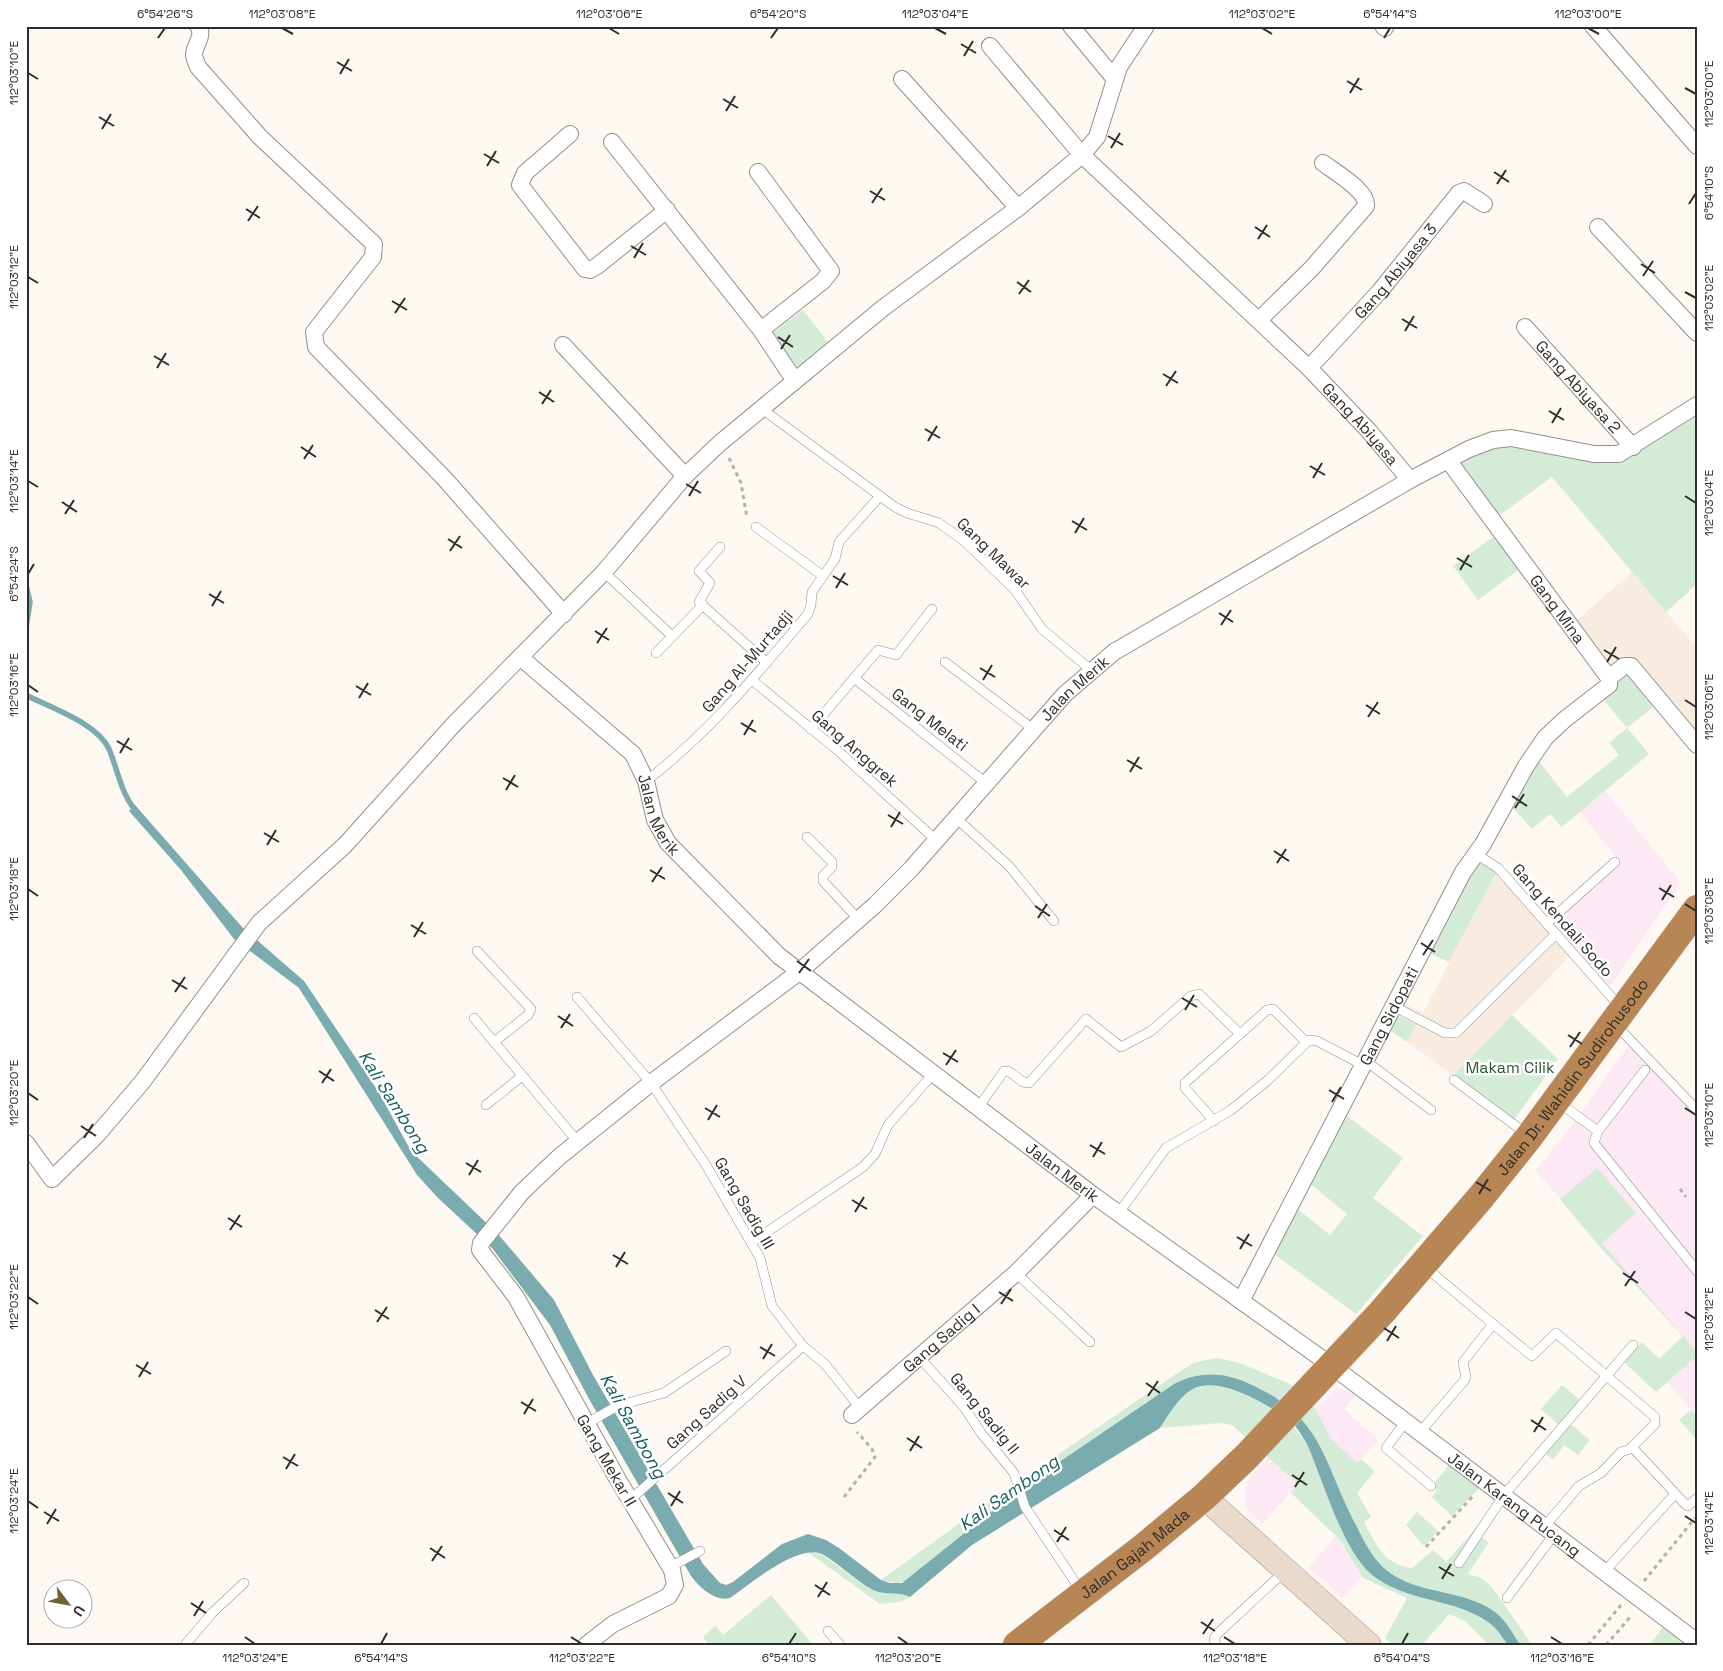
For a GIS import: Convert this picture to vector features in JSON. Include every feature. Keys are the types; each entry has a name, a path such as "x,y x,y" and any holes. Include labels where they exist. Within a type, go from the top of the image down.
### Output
{"highway":[{"name":"Jalan Dr. Wahidin Sudirohusodo","path":"1303,1397 1423,1266 1530,1137 1697,909"},
{"name":"Jalan Gajah Mada","path":"1017,1645 1204,1497 1247,1456 1303,1397"}],"street":[{"path":"198,26 200,39 194,54 198,67 260,137 374,244 373,257 314,332 316,347 444,478 564,614"},
{"path":"1072,26 1114,78"},
{"path":"26,1142 52,1179 97,1135 138,1087 239,947 258,924 345,845 455,723 604,572 685,476 720,443 883,308 1018,208 1082,156 1099,132 1114,78 1125,55 1146,26"},
{"path":"1593,26 1697,146"},
{"name":"Gang Abiyasa","path":"990,46 1082,156 1309,368 1370,431 1410,480 1486,442 1503,438 1534,441 1602,455 1619,454 1633,447 1697,405"},
{"path":"902,79 1018,208"},
{"path":"570,134 525,173 520,185 585,269 590,270 597,266 667,210"},
{"path":"612,142 761,330 795,381"},
{"path":"1258,320 1312,268 1366,206 1365,197 1362,192 1323,164"},
{"path":"758,172 830,271 823,281 761,330"},
{"name":"Gang Abiyasa 3","path":"1309,368 1380,291 1459,193 1463,190 1484,204"},
{"path":"1598,227 1697,333"},
{"name":"Gang Abiyasa 2","path":"1525,327 1633,447"},
{"path":"563,345 685,476"},
{"name":"Gang Mina","path":"1448,460 1609,678"},
{"name":"Jalan Merik","path":"481,1243 522,1192 578,1142 651,1083 799,972 859,920 901,880 1033,729 1091,670 1132,640 1410,480"},
{"name":"Jalan Merik","path":"520,657 625,745 638,761 646,781 655,820 668,843 774,952 1118,1214 1332,1366"},
{"path":"1609,678 1624,666 1631,666 1697,745"},
{"name":"Gang Sidopati","path":"1241,1301 1459,878 1476,854 1536,750 1554,729 1610,685 1609,678"},
{"name":"Gang Sadig I","path":"856,1411 1016,1272 1093,1195"},
{"name":"Gang Mekar II","path":"481,1243 480,1250 516,1297 591,1421 674,1565 676,1585 669,1596 613,1624 586,1645"},
{"name":"Jalan Karang Pucang","path":"1332,1366 1605,1571 1630,1600 1697,1642"},
{"path":"1204,1497 1369,1645"}],"lane":[{"name":"Gang Mawar","path":"762,410 907,514 939,523 963,540 1016,590 1042,629 1091,670"},
{"name":"Gang Al-Murtadji","path":"646,781 700,736 752,680 808,614 812,592 835,560 839,542 880,496"},
{"path":"756,528 824,576"},
{"path":"720,547 699,572 710,583 699,600 767,663"},
{"path":"604,572 672,636"},
{"path":"656,653 703,605"},
{"path":"811,729 878,650 892,655 897,654 932,609"},
{"path":"945,662 1033,729"},
{"name":"Gang Melati","path":"854,678 986,783"},
{"name":"Gang Anggrek","path":"752,680 811,729 936,840"},
{"path":"956,818 1009,866 1054,921"},
{"path":"807,837 832,862 832,867 823,876 823,881 859,920"},
{"name":"Gang Kendali Sodo","path":"1476,854 1498,868 1556,934 1619,1017 1697,1110"},
{"path":"1547,924 1615,862"},
{"path":"1393,1006 1445,1033 1456,1033 1556,934"},
{"path":"477,951 531,1009 528,1015 494,1042"},
{"path":"978,1108 1004,1071 1009,1071 1024,1083 1029,1083 1086,1019 1116,1045 1122,1046 1151,1031 1191,996 1199,994 1240,1034"},
{"name":"Gang Sadig III","path":"577,997 651,1083 706,1165 752,1242 763,1264 770,1304 803,1346 825,1364 856,1411"},
{"path":"1214,1121 1185,1085 1240,1034 1271,1008 1306,1042"},
{"path":"474,1018 578,1142"},
{"path":"1118,1214 1166,1148 1177,1140 1214,1121 1268,1080 1306,1042 1314,1039 1364,1063 1431,1110"},
{"path":"1645,1070 1598,1131 1594,1138 1595,1146 1697,1272"},
{"path":"752,1242 863,1167 875,1154 888,1125 933,1074"},
{"path":"486,1105 522,1076"},
{"path":"1454,1080 1530,1137"},
{"path":"1556,1101 1598,1131"},
{"path":"1423,1266 1532,1356 1556,1333 1655,1418 1655,1424 1632,1447 1621,1452 1600,1473 1579,1486 1507,1598"},
{"path":"1016,1272 1090,1342"},
{"path":"1420,1432 1464,1381 1466,1375 1463,1362 1493,1324"},
{"path":"1459,1563 1504,1495 1634,1345"},
{"name":"Gang Sadig V","path":"634,1496 803,1346"},
{"path":"591,1421 617,1406 664,1393 726,1351"},
{"name":"Gang Sadig II","path":"919,1357 966,1409 981,1433 1014,1473 1021,1498 1028,1512 1083,1594"},
{"path":"1406,1422 1386,1448 1430,1486"},
{"path":"1632,1447 1684,1504 1688,1506 1696,1499"},
{"path":"1605,1571 1676,1494"},
{"path":"674,1565 700,1551"},
{"path":"1216,1645 1214,1639 1218,1634 1286,1570"},
{"path":"185,1645 212,1613 244,1583"},
{"path":"828,1631 840,1645"}],"path":[{"path":"720,443 741,483 746,518 756,528"},
{"path":"1680,1189 1686,1197"},
{"path":"844,1497 875,1457 872,1449 849,1422 856,1411"},
{"path":"1426,1548 1486,1481"},
{"path":"1588,1645 1622,1603 1630,1600 1695,1519 1684,1504"},
{"path":"1606,1645 1632,1614 1632,1610"}],"shaded area":[{"path":"1632,572 1697,648 1697,738 1629,656 1610,670 1575,622"},
{"path":"1605,791 1681,883 1608,989 1551,924 1620,862 1580,812"},
{"path":"1497,871 1570,956 1453,1076 1407,1042 1416,1025 1395,1014 1401,1002 1423,1013"},
{"path":"1630,1044 1697,1114 1697,1352 1599,1245 1598,1168 1560,1199 1536,1170 1567,1132"},
{"path":"1697,1356 1697,1416 1667,1382"},
{"path":"1337,1388 1359,1393 1344,1409 1378,1440 1357,1463 1331,1439 1315,1408"},
{"path":"1269,1456 1299,1484 1262,1524 1246,1508 1246,1488 1252,1474"},
{"path":"1336,1536 1362,1577 1343,1598 1309,1567"}],"green space":[{"path":"803,310 829,343 798,368 771,334"},
{"path":"1697,416 1697,584 1666,612 1552,477 1497,517 1456,461 1495,444 1631,456"},
{"path":"1496,535 1521,568 1478,600 1453,566"},
{"path":"1632,671 1658,703 1627,728 1601,697"},
{"path":"1627,728 1649,754 1562,827 1550,814 1532,829 1511,806 1537,759 1567,797 1619,755 1609,743"},
{"path":"1479,859 1497,871 1449,962 1427,952"},
{"path":"1395,1014 1416,1025 1407,1042 1387,1028"},
{"name":"Makam Cilik","path":"1512,1015 1558,1059 1513,1121 1453,1076"},
{"path":"1343,1113 1403,1158 1373,1198 1423,1236 1356,1314 1270,1251 1294,1206 1330,1235 1347,1214 1307,1181"},
{"path":"1597,1168 1636,1213 1602,1243 1697,1352 1697,1356 1656,1392 1624,1362 1642,1342 1659,1359 1683,1336 1599,1246 1560,1199"},
{"path":"1217,1358 1240,1363 1290,1384 1315,1408 1331,1439 1357,1463 1361,1459 1375,1471 1357,1493 1371,1517 1364,1522 1368,1530 1382,1552 1394,1563 1412,1568 1433,1550 1446,1562 1493,1509 1481,1537 1489,1542 1468,1574 1481,1578 1492,1587 1532,1645 1520,1645 1504,1621 1494,1611 1409,1583 1383,1568 1370,1552 1357,1529 1328,1463 1308,1427 1294,1412 1275,1397 1251,1384 1222,1375 1203,1375 1174,1384 1021,1488 905,1581 897,1583 881,1580 993,1499 1185,1368 1196,1362"},
{"path":"1205,1385 1234,1390 1263,1403 1276,1411 1298,1432 1307,1444 1342,1531 1361,1563 1371,1574 1398,1590 1460,1608 1474,1614 1494,1627 1508,1645 1489,1645 1465,1621 1449,1614 1422,1645 1393,1645 1385,1638 1407,1598 1363,1578 1339,1539 1291,1493 1298,1484 1232,1425 1220,1423 1160,1428 1173,1408 1184,1396 1190,1391"},
{"path":"1562,1385 1580,1400 1559,1425 1541,1409"},
{"path":"1691,1410 1697,1416 1697,1440 1679,1420"},
{"path":"1569,1423 1590,1440 1578,1455 1564,1445 1553,1460 1544,1452"},
{"path":"1451,1463 1481,1486 1452,1516 1432,1497 1437,1490 1432,1486"},
{"path":"1417,1512 1438,1531 1424,1546 1406,1525"},
{"path":"809,1553 821,1554 875,1591 902,1594 910,1597 900,1602 880,1604"},
{"path":"771,1595 813,1645 709,1645 703,1637 715,1626 723,1635"},
{"path":"1663,1627 1686,1644 1687,1645 1650,1645"}],"water":[{"path":"135,805 242,927 304,981 378,1091 411,1151 498,1234 554,1300 593,1375 703,1564 720,1583 726,1585 733,1582 782,1544 808,1534 826,1540 839,1548 881,1580 890,1583 902,1583 1021,1488 1174,1384 1203,1375 1221,1375 1250,1384 1275,1397 1293,1411 1308,1427 1328,1462 1345,1503 1366,1544 1373,1556 1386,1570 1412,1584 1469,1599 1483,1605 1503,1619 1520,1645 1508,1645 1494,1627 1475,1614 1398,1590 1371,1574 1361,1563 1342,1531 1307,1444 1296,1427 1272,1408 1245,1394 1218,1386 1206,1385 1195,1388 1184,1395 1160,1428 972,1545 910,1597 873,1590 829,1558 812,1552 800,1554 774,1567 730,1598 719,1598 708,1593 691,1576 589,1399 550,1325 492,1248 438,1198 417,1175 299,988 234,939 181,870 129,811"}],"waterway":[{"name":"Kali Sambong","path":"26,585 30,602 26,628"},
{"name":"Kali Sambong","path":"26,695 84,724 103,740 109,749 127,798 137,812"}]}
